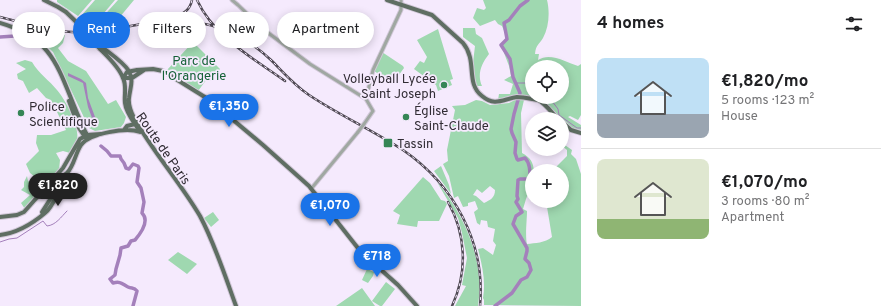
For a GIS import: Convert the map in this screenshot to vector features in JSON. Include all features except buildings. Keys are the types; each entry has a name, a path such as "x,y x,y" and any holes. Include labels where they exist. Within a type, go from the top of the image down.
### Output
{"main road":[{"path":"44,0 51,1"},
{"path":"387,0 401,2 432,15 463,43 467,47 472,60 474,86 487,100 497,102 517,97 540,102 551,112"},
{"name":"Route de Paris","path":"51,1 73,21"},
{"path":"0,23 17,28 29,34 42,44 56,64 87,136 77,155 63,175 45,213 43,213 28,226 17,231 0,235"},
{"name":"Route de Paris","path":"101,48 128,70 132,78 129,102 135,122"},
{"name":"Route de Paris","path":"101,48 116,66 123,78 125,84 125,104 128,114 138,125 200,216 235,306"},
{"path":"53,60 81,126 87,136"},
{"path":"123,78 132,78 144,69"},
{"path":"123,78 128,70 153,69 163,71 206,97 263,145 311,189 361,252 418,306"},
{"path":"128,114 128,128"},
{"path":"51,183 63,168 78,142 81,126 79,117"},
{"path":"78,142 87,136 123,130 135,122"},
{"path":"128,128 141,131"},
{"path":"569,128 581,133"},
{"path":"87,136 99,134"},
{"path":"71,155 77,155"},
{"path":"67,168 71,155"},
{"path":"0,217 17,215 24,212 56,178 63,175"},
{"path":"51,183 56,182 57,189"}],"street":[{"path":"232,0 263,29 310,64 366,99 373,111 358,132 311,189"},
{"path":"366,99 373,70 401,10 401,2"}],"green space":[{"path":"57,0 92,0 82,12 73,13 57,2"},
{"path":"95,0 115,0 105,12 84,12"},
{"path":"118,0 134,0 124,12 107,12"},
{"path":"483,0 547,0 549,14 548,24 543,38 536,48 535,54 539,54 538,60 525,60 525,98 498,100 499,94 510,94 513,84 504,80 511,76 501,45 507,38 502,26 495,20 480,26 473,18 477,8 484,10 486,8"},
{"path":"463,28 475,28 476,34 482,38 489,54 484,62 480,74 482,86 474,86 472,71 475,46 463,37"},
{"path":"438,29 453,79 450,80 452,85 438,91 436,85 414,69 420,61 424,63 427,57 417,40"},
{"path":"49,48 58,48 68,61 86,71 108,104 116,100 126,117 121,127 95,131 89,128 53,52"},
{"name":"Parc de l'Orangerie","path":"187,48 199,48 220,69 210,81 207,79 198,91 167,70"},
{"path":"382,52 404,68 393,83 374,71"},
{"path":"548,57 563,60 538,60"},
{"path":"25,60 32,62 54,86 68,106 76,128 77,139 70,153 63,151 56,153 60,160 59,170 25,209 21,203 30,195 21,190 24,187 24,182 27,176 28,181 36,185 39,180 30,173 26,164 39,151 36,143 37,135 51,135 66,130 51,100 46,98 37,88 29,93 23,81 18,79 17,74 26,69 16,63"},
{"path":"569,62 578,66 581,64 581,115 578,120 569,116 569,112 555,112 547,104 569,104"},
{"path":"517,99 524,100 521,113 522,153 531,160 533,164 525,164 525,202 523,209 527,211 527,244 543,242 552,237 547,208 569,208 569,164 559,164 567,156 569,156 569,148 572,150 571,154 576,159 581,174 581,306 484,305 484,279 478,249 483,248 493,255 496,245 493,241 495,229 488,227 487,221 481,220 480,225 477,223 474,212 478,209 475,201 468,203 468,206 463,207 458,196 454,198 449,176 443,164 448,161 447,150 455,110 452,106 465,105 476,100 490,105 509,103","holes":["490,186 495,190 495,193 490,200 484,203 473,195 477,189 482,193"]},
{"path":"569,118 581,125 581,131 569,126"},
{"path":"441,166 449,185 451,194 434,171"},
{"path":"423,177 430,183 441,200 445,201 447,204 439,221 418,221 417,227 397,224 400,215 393,211"},
{"path":"437,182 456,209 471,240 478,273 478,306 455,306 466,286 462,285 467,258 458,218"},
{"path":"213,212 219,220 211,227 204,218"},
{"path":"178,252 197,264 187,274 168,260"},
{"path":"367,269 374,272 368,283 362,280"},
{"path":"386,282 395,289 382,306 380,306 372,301"},
{"path":"362,288 375,306 336,306"}],"shaded area":[{"path":"68,73 86,83 88,98 98,125 95,126 88,107 83,83 68,76"}],"waterway":[{"path":"495,306 512,293 521,280 527,277 531,270 529,263 525,259 527,248 513,224 516,216 522,212 516,202 518,199 518,180 530,178 527,160 525,158 517,159 515,153 516,142 511,129 520,93 513,77 510,59 501,45 507,39 504,23 509,20 520,6 528,0"},
{"path":"0,37 12,36"},
{"path":"516,83 525,83"},
{"path":"554,104 558,109 559,115 577,128 581,128"},
{"path":"101,146 111,156 120,156 126,168 129,169 133,164 139,168 137,182 141,188 144,202 142,213 145,220 144,227 135,240 131,241 128,246 121,248 115,275 110,279 113,283 120,283 137,291 133,306"},
{"path":"0,242 17,238 43,221 47,226 53,224 67,211"}],"railway":[{"path":"186,12 190,7 192,0"},
{"path":"197,0 204,13 224,36 235,46 285,81"},
{"path":"0,17 43,28 75,32 100,31 153,22 194,22 215,27 245,40 263,53 304,91 320,102 403,150 421,164 437,180 451,198 463,218 472,238 478,260 481,283 480,306"},
{"path":"448,202 458,227 463,253 461,280 452,306"}],"place":[{"name":"Volleyball Lycée Saint Joseph","path":"444,85"},
{"name":"Police Scientifique","path":"21,113"},
{"name":"Église Saint-Claude","path":"406,117"},
{"name":"Tassin","path":"388,143"}]}
